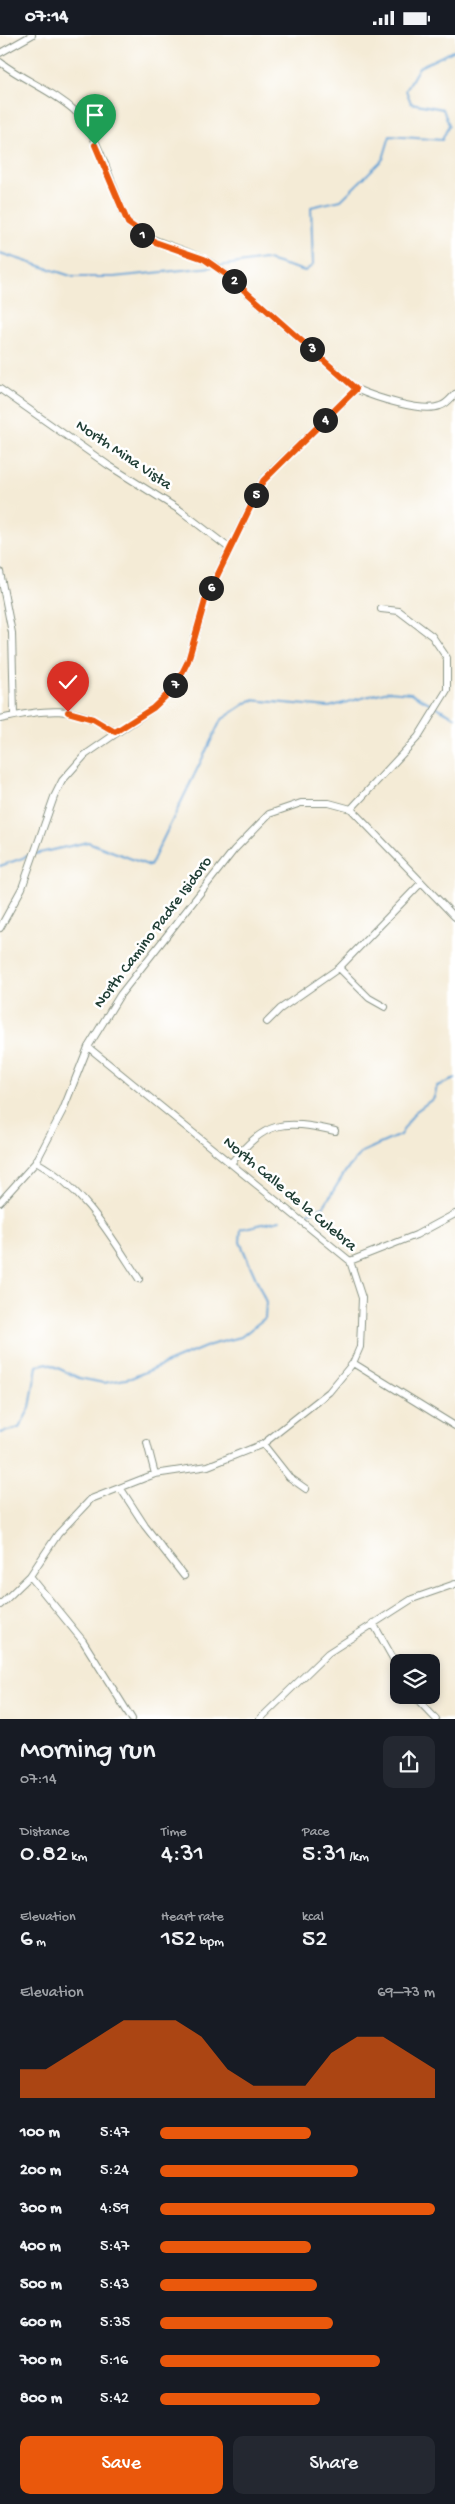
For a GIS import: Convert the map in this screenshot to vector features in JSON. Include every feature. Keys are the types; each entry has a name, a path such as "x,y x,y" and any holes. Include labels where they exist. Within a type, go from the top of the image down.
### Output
{"street":[{"path":"0,53 32,35"},
{"path":"0,62 13,72 59,98 78,114 90,131 128,223 155,242 204,259 227,275 356,389 371,396 426,408 441,406 455,394"},
{"name":"North Mina Vista","path":"0,389 115,470 174,506 229,548"},
{"path":"0,927 22,888 54,797 62,781 85,755 115,732 153,708 170,692 188,661 205,601 263,481 356,389"},
{"path":"0,572 12,633 14,716"},
{"path":"381,609 399,611 432,636 447,658 447,690 418,737 351,809 421,883 454,913"},
{"path":"0,719 43,710 60,710 93,719 115,732"},
{"name":"North Camino Padre Isidoro","path":"0,1202 36,1162 63,1110 88,1047 120,995 234,850 269,814 300,803 329,803 351,809"},
{"path":"267,1022 280,1009 339,968 421,883"},
{"path":"339,968 369,998 386,1007"},
{"name":"North Calle de la Culebra","path":"0,1605 30,1576 58,1534 91,1499 121,1489 155,1474 208,1466 263,1444 329,1392 354,1363 360,1347 362,1297 350,1261 88,1047"},
{"path":"231,1163 248,1142 270,1127 307,1125 335,1131"},
{"path":"36,1162 51,1170 91,1206 139,1279"},
{"path":"350,1261 416,1235 455,1214"},
{"path":"354,1363 455,1426"},
{"path":"147,1443 155,1474"},
{"path":"263,1444 289,1477 306,1489"},
{"path":"121,1489 145,1526 184,1577"},
{"path":"30,1576 83,1641 132,1719"},
{"path":"260,1719 328,1653 412,1599 455,1584"},
{"path":"373,1623 391,1654"},
{"path":"422,1704 436,1719"}],"waterway":[{"path":"220,266 264,259 305,271 313,265 311,207 341,200 383,159 390,136 442,140 449,125 443,109 411,103 406,90 419,67 455,50"},
{"path":"0,253 74,277 114,277 212,267"},
{"path":"35,854 88,842 150,866 221,720 251,700 329,707 388,691 411,693 455,717"},
{"path":"0,866 31,855"},
{"path":"308,1213 324,1206 345,1172 362,1152 400,1135 415,1112 434,1098 437,1086 455,1079"},
{"path":"0,1433 19,1428 30,1408 37,1366 47,1363 79,1378 104,1383 131,1378 210,1345 241,1337 265,1318 266,1302 240,1242 241,1229 280,1220"}],"route":[{"path":"68,712 93,719 115,732 153,708 170,692 185,669 202,609 209,592 263,481 356,389 227,275 204,259 155,242 128,223 95,145"}]}
